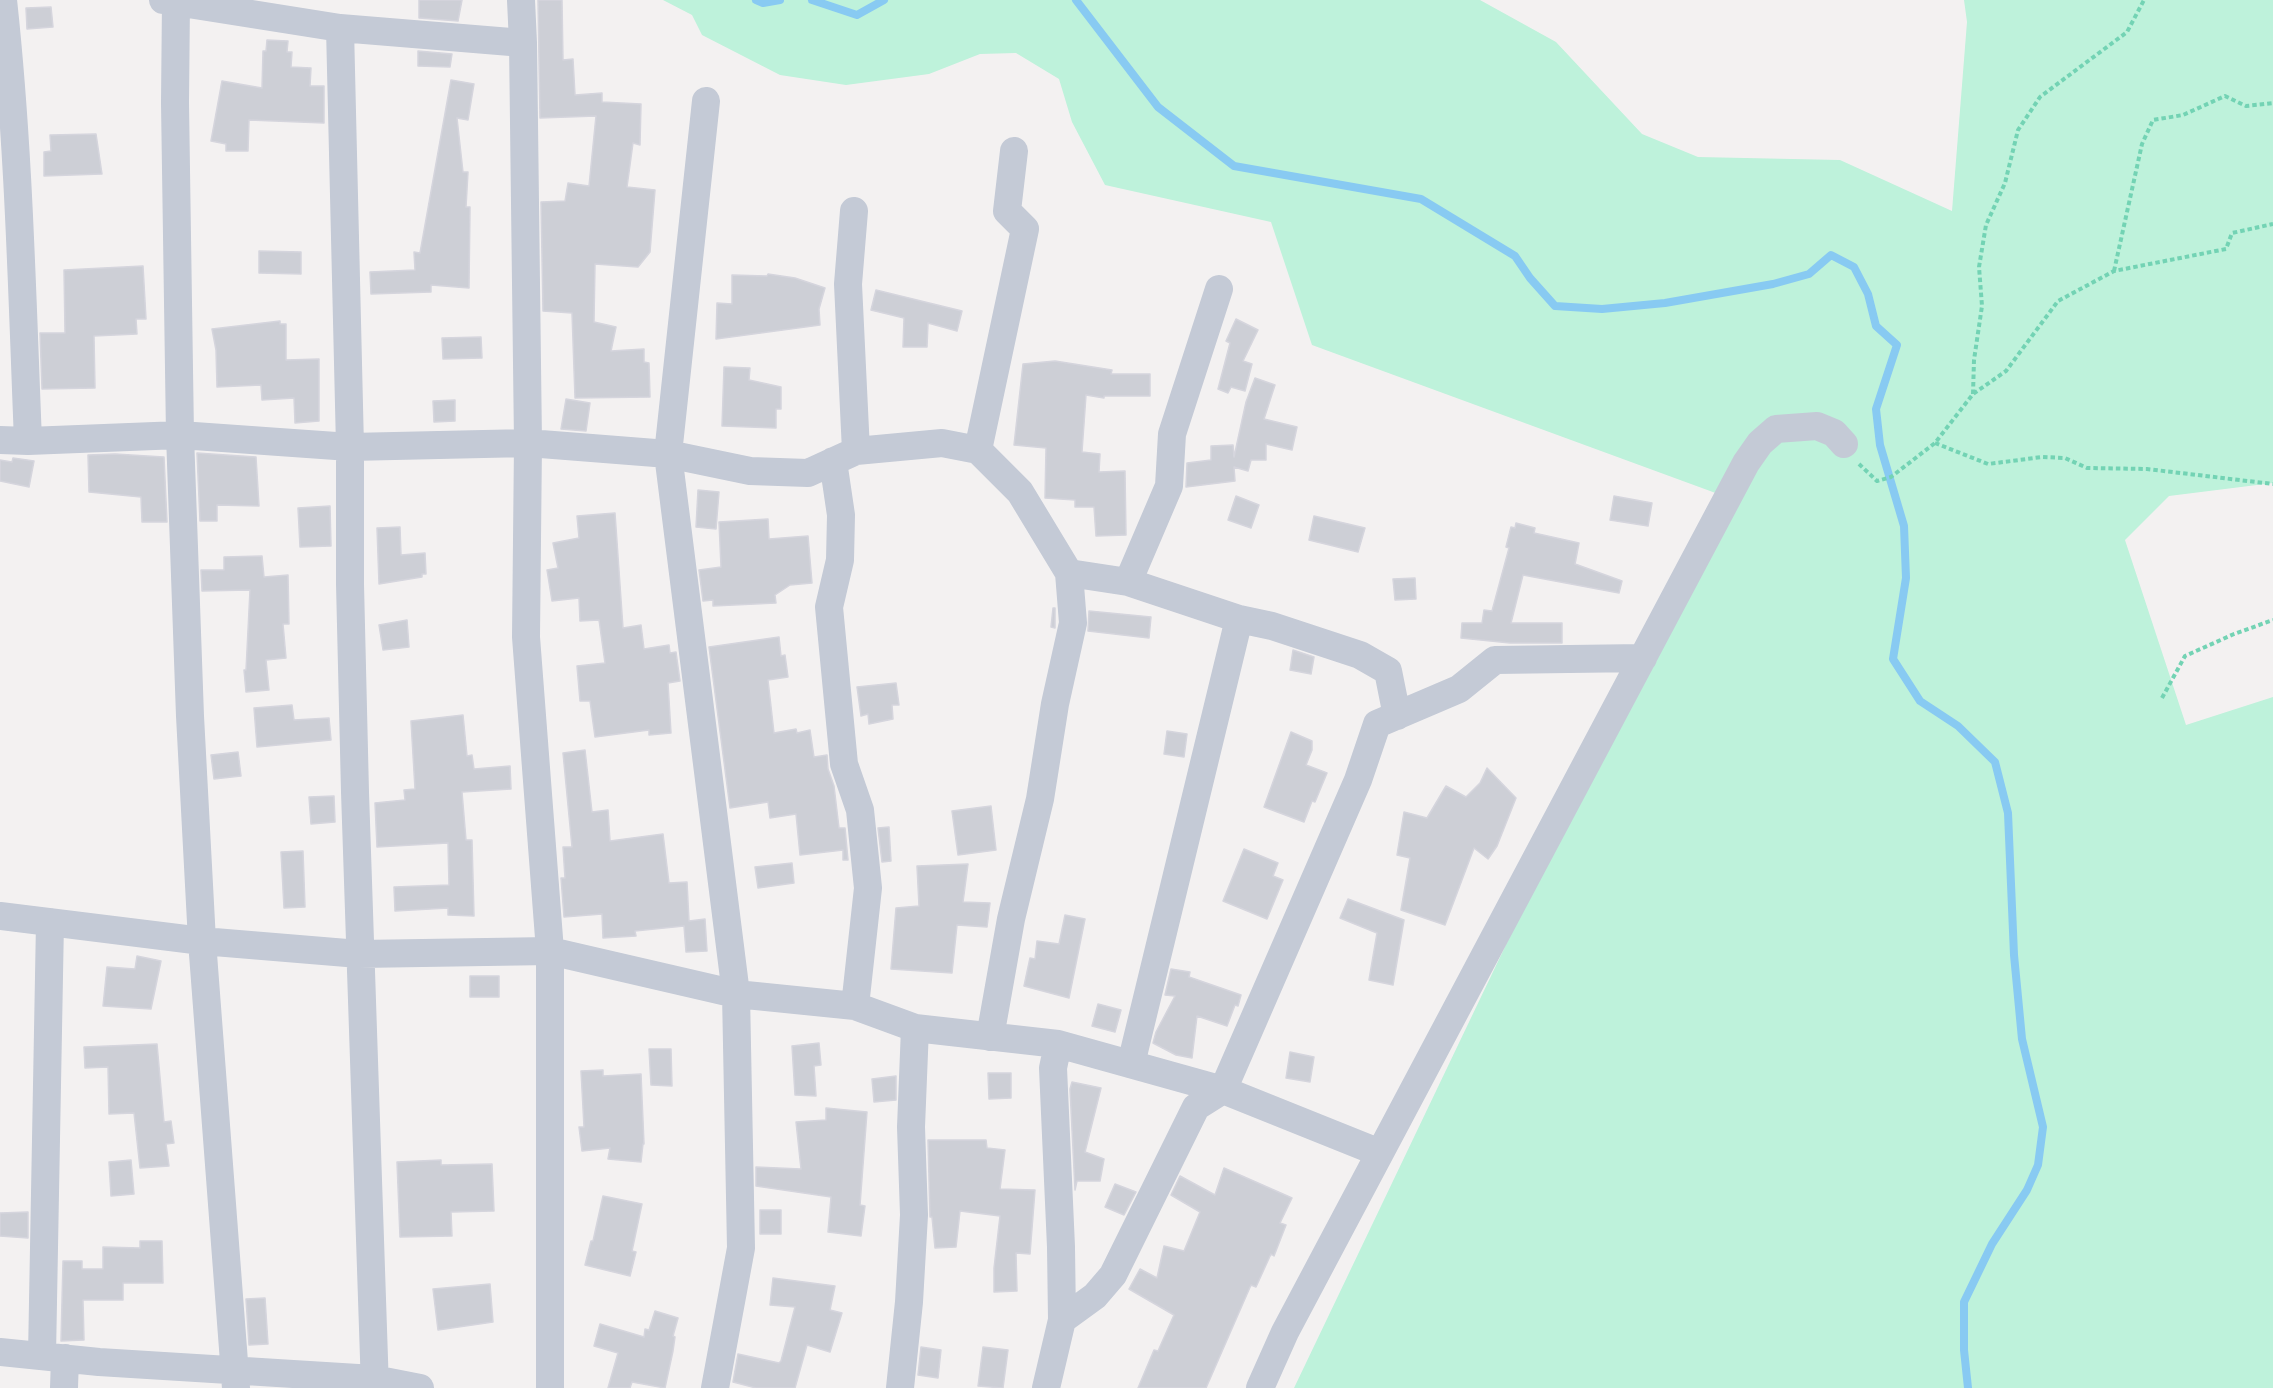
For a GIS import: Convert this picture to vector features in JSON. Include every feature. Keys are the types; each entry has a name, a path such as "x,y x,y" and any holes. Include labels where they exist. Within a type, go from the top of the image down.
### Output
{"street":[{"path":"3,0 12,84 28,441"},
{"path":"521,0 528,443 526,638 550,951 550,1388"},
{"path":"236,1379 202,941 190,716 180,435 172,1 340,28 523,43"},
{"path":"340,28 359,954 375,1383"},
{"path":"706,101 668,454 736,994 741,1248 715,1388"},
{"path":"978,450 1025,229 1007,211 1014,151"},
{"path":"854,211 848,284 845,456 840,561 829,607 844,764 860,810 868,888 855,1006"},
{"path":"1128,582 1169,486 1172,434 1219,289"},
{"path":"1260,1388 1285,1332 1746,464 1760,443 1776,429 1817,426 1834,433 1844,444"},
{"path":"0,440 180,435 350,447 528,443 668,454 750,471 808,473 845,456 942,444 978,450 1020,492 1069,573 1073,623 1055,704 1040,799 1011,919 990,1036"},
{"path":"1069,573 1128,582 1360,655 1388,671 1397,716"},
{"path":"1131,1064 1239,618"},
{"path":"1062,1320 1095,1296 1113,1275 1196,1107 1223,1090 1358,780 1377,724 1459,689 1496,660 1643,658"},
{"path":"0,916 202,941 359,954 550,951 736,994 855,1006 915,1028 1058,1044 1223,1090 1380,1153"},
{"path":"50,922 53,1357 64,1388"},
{"path":"900,1388 909,1302 914,1215 911,1127 915,1028"},
{"path":"1046,1388 1062,1320 1053,1068 1058,1044"},
{"path":"0,1352 236,1379 375,1383 420,1388"}],"path":[{"path":"1973,394 1974,360 1982,306 1979,267 1982,246 1986,225 2005,183 2018,130 2040,97 2127,32 2144,0"},
{"path":"2114,271 2142,144 2153,120 2183,115 2225,96 2246,106 2273,103"},
{"path":"1844,444 1861,467 1877,481 1891,477 1935,443 1973,394 2006,371 2058,301 2114,271 2226,249 2232,233 2273,224"},
{"path":"1935,443 1988,464 2042,457 2065,458 2087,468 2147,469 2273,484"},
{"path":"2162,698 2186,656 2234,634 2273,620"}],"green space":[{"path":"663,0 1480,0 1556,42 1642,134 1698,157 1840,160 1952,211 1967,22 1964,0 2273,0 2273,483 2169,496 2125,540 2186,725 2273,697 2273,1388 1294,1388 1721,495 1312,345 1271,222 1105,185 1072,122 1059,79 1016,53 980,54 929,74 846,85 780,75 702,35 692,15"}],"building":[{"path":"419,0 462,0 458,21 419,18"},
{"path":"538,0 562,0 563,60 573,59 575,95 602,93 602,102 641,104 640,145 633,143 627,187 655,190 650,252 638,267 595,264 594,322 616,327 611,351 644,349 644,362 649,363 650,397 575,398 572,313 543,311 541,202 565,201 568,183 589,186 596,116 540,118"},
{"path":"51,7 53,27 27,29 26,8"},
{"path":"267,40 288,41 287,52 292,52 291,67 311,68 310,86 324,86 324,123 249,120 248,151 226,151 226,144 211,141 222,81 262,88 263,51 266,51"},
{"path":"418,51 452,54 450,67 418,66"},
{"path":"451,80 474,84 468,120 457,118 463,172 468,172 466,207 470,207 469,288 431,285 431,292 371,294 370,272 415,270 414,252 420,253"},
{"path":"96,134 102,174 44,176 44,152 51,151 50,135"},
{"path":"259,251 301,252 301,274 259,273"},
{"path":"143,266 146,319 136,319 137,334 94,336 95,388 42,389 40,333 65,333 64,270"},
{"path":"768,274 795,278 825,288 819,309 820,325 716,339 717,303 732,304 732,275 767,276"},
{"path":"876,290 962,311 957,331 928,323 927,347 903,347 904,318 871,310"},
{"path":"1236,319 1258,330 1243,361 1252,364 1245,391 1231,387 1228,393 1218,389 1230,343 1226,341"},
{"path":"280,321 280,324 286,324 286,360 319,359 319,421 295,423 294,398 262,400 261,385 217,387 216,350 212,329"},
{"path":"481,337 482,358 443,359 442,338"},
{"path":"1055,361 1112,370 1111,374 1150,374 1150,396 1104,396 1104,398 1086,395 1082,452 1100,454 1099,472 1125,471 1126,535 1096,536 1094,507 1075,507 1075,500 1045,498 1046,448 1014,445 1023,364"},
{"path":"724,367 750,368 749,380 781,387 781,409 776,409 776,428 722,426"},
{"path":"1255,378 1275,385 1264,419 1297,427 1292,450 1266,444 1266,460 1251,460 1248,471 1234,467 1235,481 1186,487 1187,463 1211,460 1211,446 1233,445 1234,457 1246,402"},
{"path":"566,399 590,403 586,431 561,429"},
{"path":"455,400 455,421 434,422 433,401"},
{"path":"197,453 256,457 259,506 217,505 217,521 200,521"},
{"path":"88,455 164,457 167,522 142,522 141,497 89,492"},
{"path":"13,458 34,461 29,487 0,481 0,460 12,462"},
{"path":"698,490 719,492 716,529 696,527"},
{"path":"1236,496 1259,505 1251,528 1228,520"},
{"path":"1614,496 1652,503 1648,526 1610,520"},
{"path":"330,506 331,546 300,547 298,508"},
{"path":"615,513 623,628 641,625 644,649 669,645 670,653 676,652 680,681 668,683 671,733 649,735 649,730 595,737 590,701 580,701 577,666 605,663 599,620 580,621 579,598 552,601 547,570 558,568 553,543 579,538 577,516"},
{"path":"1314,516 1365,528 1358,552 1309,540"},
{"path":"768,519 769,539 808,536 812,583 790,585 775,595 776,603 713,606 713,600 703,601 699,570 721,567 719,522"},
{"path":"1516,523 1535,528 1534,533 1579,543 1575,564 1622,581 1619,593 1523,575 1511,623 1562,623 1562,643 1510,643 1461,638 1462,623 1482,623 1484,610 1492,611 1509,548 1506,547 1511,527 1515,528"},
{"path":"400,527 401,555 425,553 426,574 422,574 422,577 379,584 377,528"},
{"path":"262,556 264,577 288,575 289,624 283,624 286,658 266,660 269,690 246,692 244,670 246,670 250,590 202,591 201,570 224,570 224,557"},
{"path":"1415,578 1416,599 1395,600 1393,579"},
{"path":"1053,608 1055,608 1055,628 1051,627"},
{"path":"1089,611 1151,617 1149,638 1088,631"},
{"path":"407,620 409,647 383,650 379,625"},
{"path":"779,637 781,656 785,655 788,677 768,680 774,733 796,729 797,733 810,730 814,757 827,755 828,769 834,786 839,828 845,828 848,860 843,860 843,850 800,855 796,814 770,818 768,802 730,808 709,647"},
{"path":"1293,650 1314,657 1311,674 1290,670"},
{"path":"896,683 899,705 892,705 893,719 869,724 868,714 861,716 857,687"},
{"path":"292,705 294,720 329,718 331,740 257,747 254,708"},
{"path":"463,715 467,756 472,755 474,769 510,766 511,789 462,792 466,840 472,840 474,916 448,915 448,908 395,911 394,887 449,885 448,843 377,847 375,803 405,800 404,790 415,789 411,721"},
{"path":"1167,731 1187,734 1184,757 1164,754"},
{"path":"1291,732 1312,741 1312,750 1306,765 1327,773 1304,822 1264,807"},
{"path":"585,750 592,812 608,810 610,841 663,834 669,883 687,882 689,921 705,919 707,951 686,952 684,926 635,931 636,936 603,938 602,914 564,917 561,878 565,878 563,847 572,847 563,753"},
{"path":"238,752 241,776 214,779 211,755"},
{"path":"1487,768 1516,798 1497,846 1488,859 1474,848 1445,925 1401,910 1410,858 1397,855 1404,812 1427,818 1446,786 1466,797 1480,783"},
{"path":"334,796 335,822 311,824 309,797"},
{"path":"991,806 996,850 958,855 952,811"},
{"path":"889,827 891,861 882,862 878,828"},
{"path":"1244,849 1278,863 1273,876 1283,880 1267,919 1223,901"},
{"path":"303,851 305,907 284,908 281,852"},
{"path":"792,863 794,883 758,888 755,867"},
{"path":"968,864 963,902 990,903 987,927 957,925 952,973 891,969 896,908 919,906 917,866"},
{"path":"1348,899 1404,920 1393,985 1369,980 1377,933 1340,918"},
{"path":"1065,915 1085,919 1069,998 1024,986 1030,958 1035,959 1037,941 1059,944"},
{"path":"137,956 161,961 151,1009 103,1006 107,967 135,969"},
{"path":"1171,969 1190,972 1189,977 1241,995 1227,1026 1197,1016 1192,1058 1176,1055 1153,1043 1156,1032 1175,996 1165,995"},
{"path":"470,976 499,976 499,997 470,997"},
{"path":"1098,1004 1121,1010 1115,1032 1092,1026"},
{"path":"819,1043 821,1065 814,1066 816,1096 795,1095 792,1046"},
{"path":"157,1044 164,1122 171,1121 174,1143 166,1144 169,1166 140,1168 134,1113 109,1114 108,1067 85,1068 84,1047"},
{"path":"649,1049 671,1049 672,1086 651,1085"},
{"path":"1290,1052 1314,1057 1310,1082 1286,1078"},
{"path":"603,1070 603,1076 641,1074 644,1144 641,1162 608,1159 610,1148 582,1151 579,1127 584,1127 581,1071"},
{"path":"988,1073 1011,1073 1011,1098 989,1099"},
{"path":"896,1076 896,1100 874,1102 872,1079"},
{"path":"1072,1082 1101,1088 1085,1152 1104,1159 1100,1181 1077,1181 1075,1190 1070,1089"},
{"path":"826,1108 867,1112 860,1205 865,1206 861,1236 828,1232 831,1197 756,1186 756,1167 801,1169 796,1122 826,1120"},
{"path":"928,1140 986,1140 987,1148 1005,1150 1000,1189 1035,1190 1030,1254 1016,1253 1017,1291 994,1292 994,1268 1000,1216 960,1211 956,1247 935,1248 932,1217 930,1217"},
{"path":"131,1160 134,1194 111,1196 109,1162"},
{"path":"441,1160 441,1165 492,1164 494,1211 451,1212 452,1236 400,1237 397,1162"},
{"path":"1224,1168 1292,1198 1280,1223 1286,1225 1274,1256 1271,1254 1256,1287 1251,1285 1206,1388 1138,1388 1154,1350 1158,1351 1174,1315 1129,1289 1140,1269 1157,1278 1164,1246 1184,1251 1200,1212 1171,1195 1180,1176 1215,1195"},
{"path":"1115,1184 1136,1192 1124,1215 1105,1207"},
{"path":"603,1196 642,1204 632,1251 636,1252 630,1276 585,1265"},
{"path":"760,1210 781,1210 781,1234 760,1234"},
{"path":"28,1212 28,1238 0,1236 0,1213"},
{"path":"140,1241 162,1241 163,1283 123,1283 123,1300 83,1300 84,1340 61,1341 63,1261 82,1261 82,1269 103,1269 103,1247 140,1248"},
{"path":"773,1278 835,1286 830,1310 842,1313 830,1352 807,1345 795,1388 756,1388 733,1382 738,1354 779,1363 781,1361 795,1307 770,1305"},
{"path":"490,1284 493,1322 438,1330 433,1289"},
{"path":"265,1298 268,1344 249,1345 246,1299"},
{"path":"655,1311 678,1318 665,1388 632,1382 630,1388 608,1388 618,1353 594,1346 600,1324 644,1337 645,1329 649,1330"},
{"path":"921,1347 941,1350 938,1378 918,1375"},
{"path":"983,1347 1008,1350 1003,1388 978,1386"}],"waterway":[{"path":"756,0 763,3 780,0"},
{"path":"812,0 857,15 884,0"},
{"path":"1076,0 1158,107 1234,166 1421,199 1515,256 1530,278 1555,306 1602,309 1665,303 1773,284 1809,274 1831,255 1854,267 1868,294 1876,326 1897,345 1876,409 1880,445 1904,526 1906,578 1893,659 1920,701 1958,726 1995,762 2008,813 2014,955 2022,1039 2043,1127 2038,1165 2027,1190 1992,1244 1964,1302 1964,1350 1968,1388"}]}
